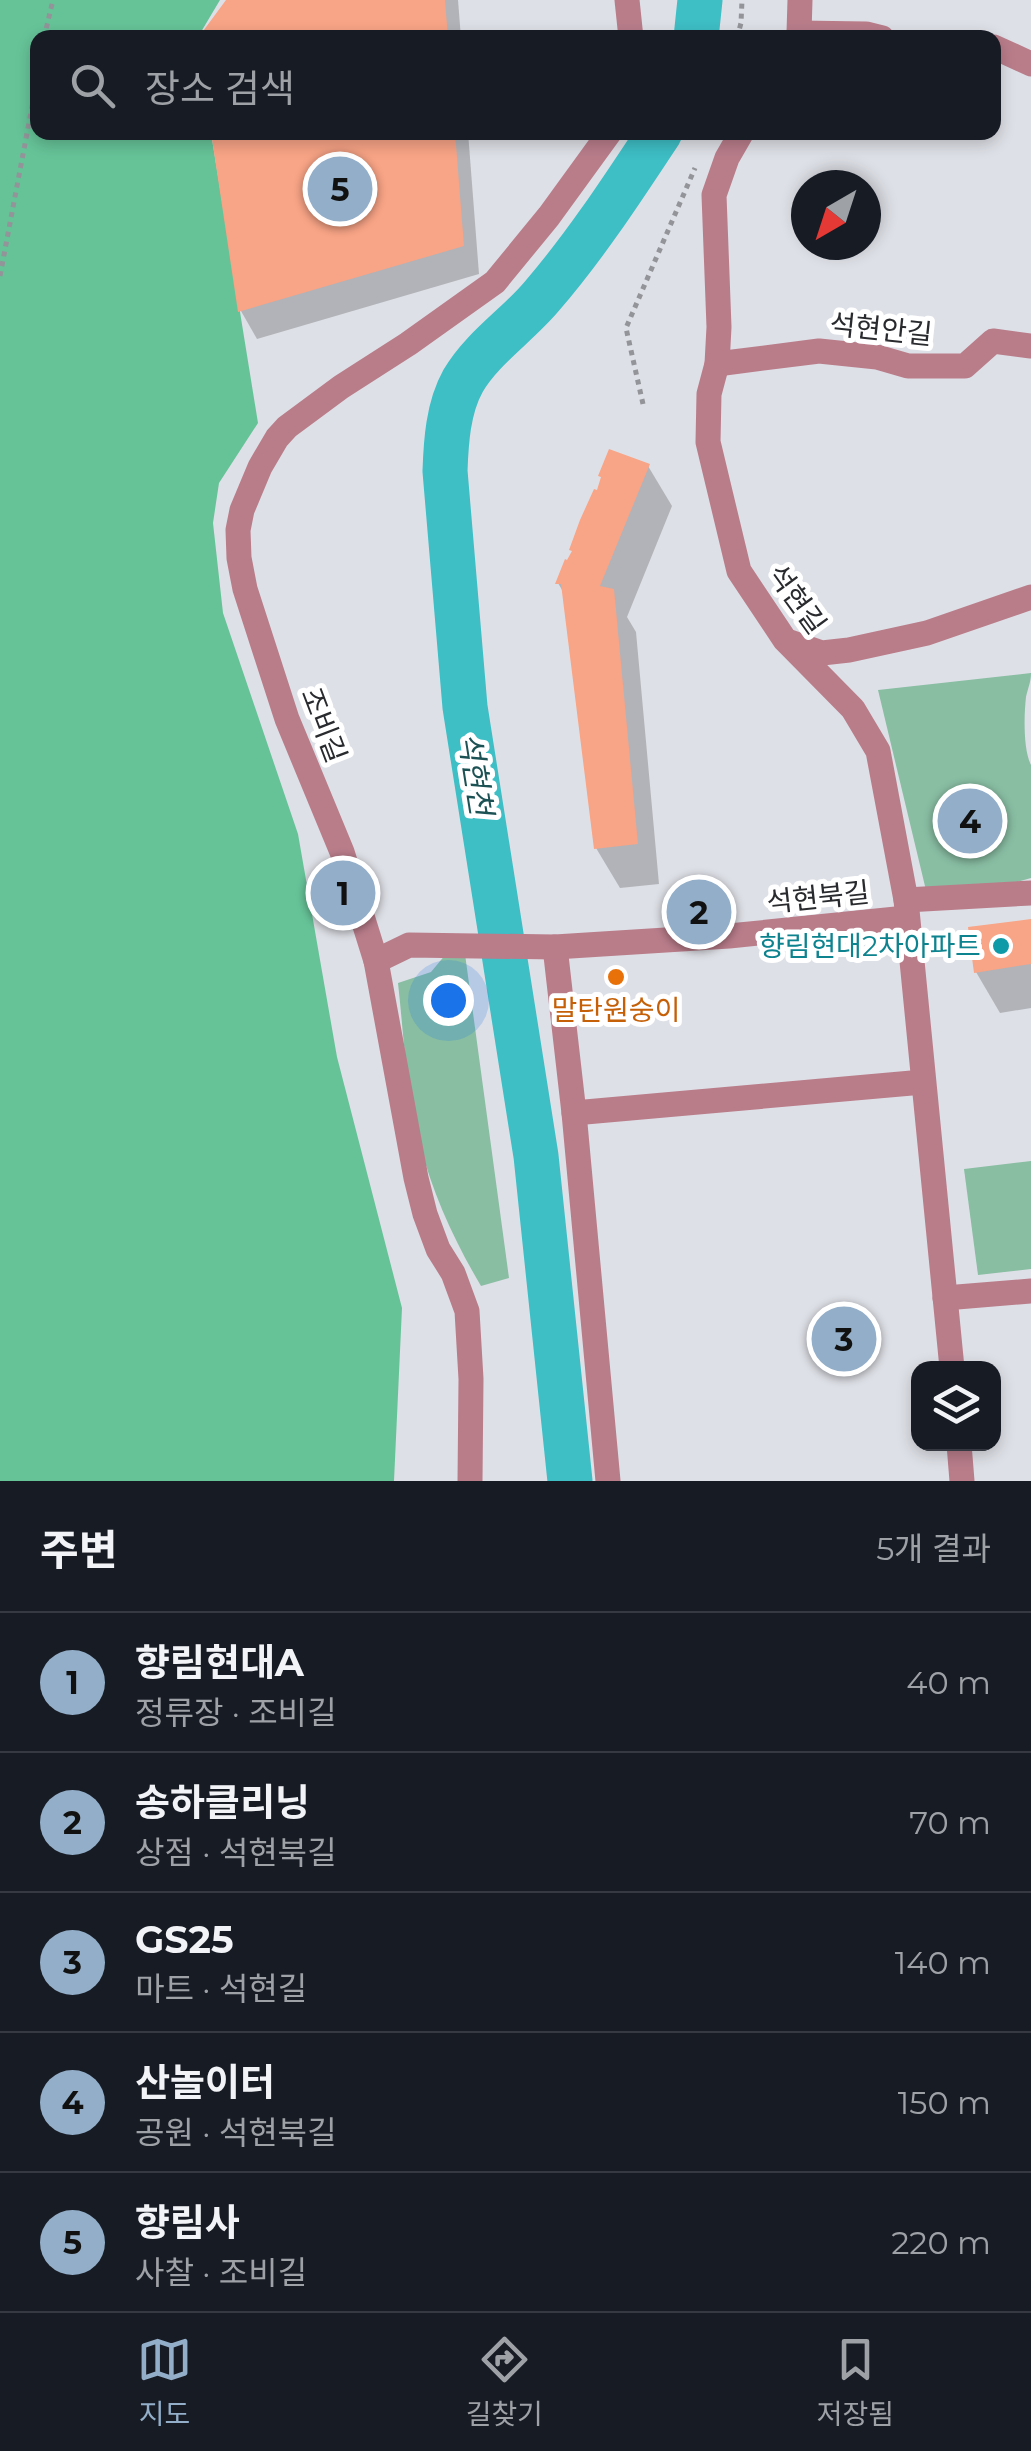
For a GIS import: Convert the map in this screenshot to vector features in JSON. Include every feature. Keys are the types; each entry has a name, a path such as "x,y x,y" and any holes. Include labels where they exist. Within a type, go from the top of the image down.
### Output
{"street":[{"path":"627,0 630,30"},
{"path":"798,30 800,0"},
{"path":"1001,50 1031,64"},
{"name":"조비길","path":"470,1481 471,1365 467,1311 425,1214 376,962 342,852 287,719 246,589 238,530 260,467 286,427 495,282 604,140"},
{"name":"석현길","path":"737,140 714,195 719,327 717,364 709,394 708,442 739,570 785,640 853,709 878,751 906,909 951,1361"},
{"name":"석현안길","path":"717,364 820,352 876,356 908,366 964,366 993,341 1031,346"},
{"path":"785,640 822,653 850,650 927,632 1031,597"},
{"name":"석현북길","path":"376,962 409,945 555,947 729,936 1031,893"},
{"path":"555,947 608,1481"},
{"path":"574,1113 922,1082"},
{"path":"946,1298 1031,1291"},
{"path":"960,1451 962,1481"}],"path":[{"path":"46,30 53,0"},
{"path":"739,30 742,0"},
{"path":"0,276 30,117"},
{"path":"643,404 626,328 695,168"}],"green space":[{"path":"0,0 220,0 202,30 30,30 30,140 212,140 258,423 219,483 213,523 223,613 298,834 337,1057 402,1308 394,1481 0,1481"},
{"path":"1031,673 1025,722 1031,765 1031,878 930,907 878,690"},
{"path":"446,954 465,954 509,1278 481,1286 431,1182 415,1124 406,1064 398,983 431,972"},
{"path":"1031,1161 1031,1269 978,1275 964,1169"}],"building":[{"path":"226,0 445,0 447,30 204,30"},
{"path":"212,140 456,140 464,246 238,312"},
{"path":"609,449 650,464 600,586 614,589 638,844 594,849 561,584 555,584 572,551 569,550 580,520 594,489 597,490"},
{"path":"714,897 715,925 679,928 678,900"},
{"name":"향림현대2차아파트","path":"1031,919 1031,964 974,973 968,927"}],"waterway":[{"name":"석현천","path":"697,30 700,0"},
{"name":"석현천","path":"570,1481 536,1156 465,707 446,448 454,402 471,369 558,277 655,140"}],"place":[{"name":"향림사","path":"340,189"},
{"name":"산놀이터","path":"970,821"},
{"name":"향림현대A","path":"343,893"},
{"name":"송하클리닝","path":"699,912"},
{"name":"향림현대2차아파트","path":"1001,946"},
{"name":"말탄원숭이","path":"616,977"},
{"name":"GS25","path":"844,1339"}]}
